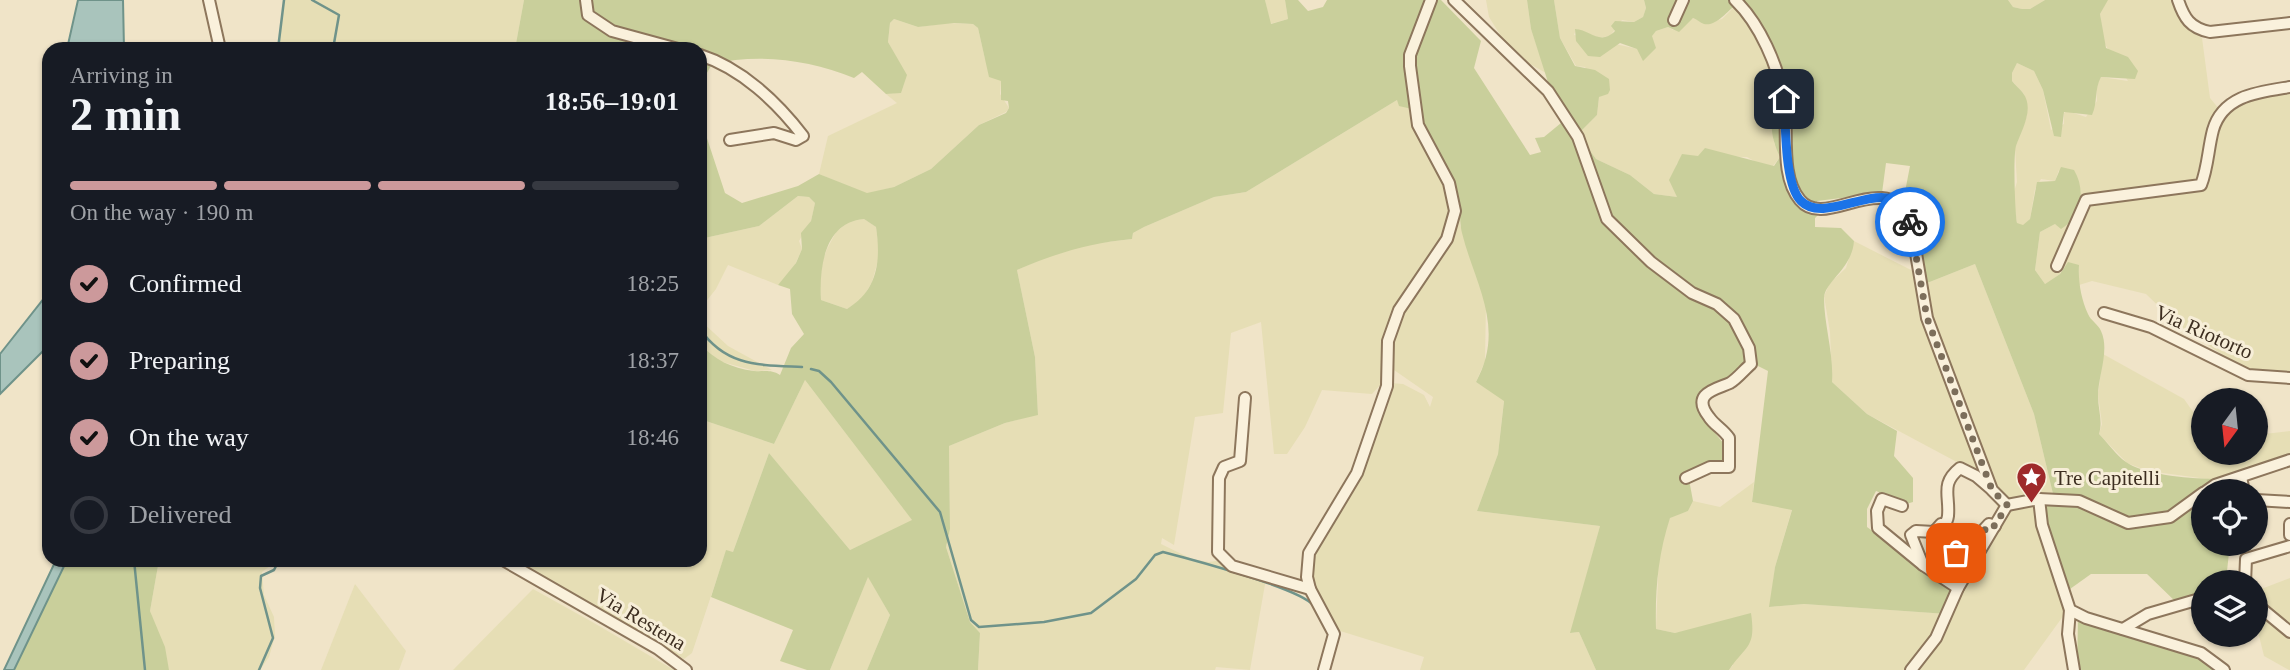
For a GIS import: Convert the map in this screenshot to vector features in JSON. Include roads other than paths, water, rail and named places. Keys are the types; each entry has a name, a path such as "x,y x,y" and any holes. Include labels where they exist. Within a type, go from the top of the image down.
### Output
{"street":[{"path":"209,0 218,42"},
{"path":"586,0 588,15 612,31 652,42"},
{"path":"1324,670 1334,634 1310,589 1307,577 1309,553 1357,472 1387,386 1388,341 1394,321 1408,295 1447,239 1453,222 1454,197 1449,183 1418,125 1410,66 1410,55 1431,0"},
{"path":"1454,0 1548,91 1578,137 1607,219 1651,262 1692,293 1717,304 1734,319 1749,348 1751,364 1729,383 1716,385 1707,392 1704,403 1709,417 1729,438 1729,467 1710,467 1685,478"},
{"path":"1674,20 1683,0"},
{"path":"1735,0 1755,25 1768,50 1784,99 1792,182 1800,201 1816,209 1889,197 1903,204 1910,218 1927,318 1992,490"},
{"path":"2178,0 2184,18 2197,29 2210,32 2290,23"},
{"path":"707,58 729,67 747,80 781,111 803,136 796,140 774,133 730,140"},
{"path":"2057,266 2085,200 2201,185 2207,172 2213,128 2226,106 2249,94 2290,87"},
{"name":"Via Riotorto","path":"2104,313 2151,327 2248,375 2290,378"},
{"path":"1245,398 1240,461 1224,467 1219,478 1218,552 1232,565 1310,589"},
{"path":"2234,479 2290,460"},
{"path":"1995,526 1989,524 1962,553 1956,553 1937,542 1948,517 1945,488 1950,476 1960,468 1976,476 2007,505"},
{"path":"1902,506 1882,499 1877,511 1878,528 1923,565 1958,588"},
{"path":"1911,670 1936,638 1958,588 2007,505 2039,499 2079,501 2128,523 2170,517 2191,502"},
{"path":"2039,499 2042,525 2070,610 2068,634 2074,670"},
{"path":"2268,501 2290,502"},
{"path":"1923,565 1912,533 1934,532 1948,517"},
{"path":"2290,524 2290,535"},
{"path":"2246,570 2246,558 2290,546"},
{"name":"Via Restena","path":"515,567 658,649 686,670"},
{"path":"2123,629 2148,614 2191,601"},
{"path":"2070,610 2086,618 2201,653 2224,670"},
{"path":"2268,614 2290,632"}],"water":[{"path":"78,0 123,0 124,42 69,42"},
{"path":"42,301 42,352 0,394 0,354"},
{"path":"53,567 64,567 14,670 4,670"}],"waterway":[{"path":"279,42 284,0"},
{"path":"312,0 339,15 334,42"},
{"path":"707,337 721,351 745,362 802,367"},
{"path":"811,369 819,371 831,382 940,512 971,620 979,627 1044,622 1091,613 1136,579 1155,555 1163,552 1267,583 1304,598 1313,605"},
{"path":"135,567 145,670"},
{"path":"259,670 273,638 260,588 261,576 276,567"}],"place":[{"name":"Tre Capitelli","path":"2031,505"}]}
